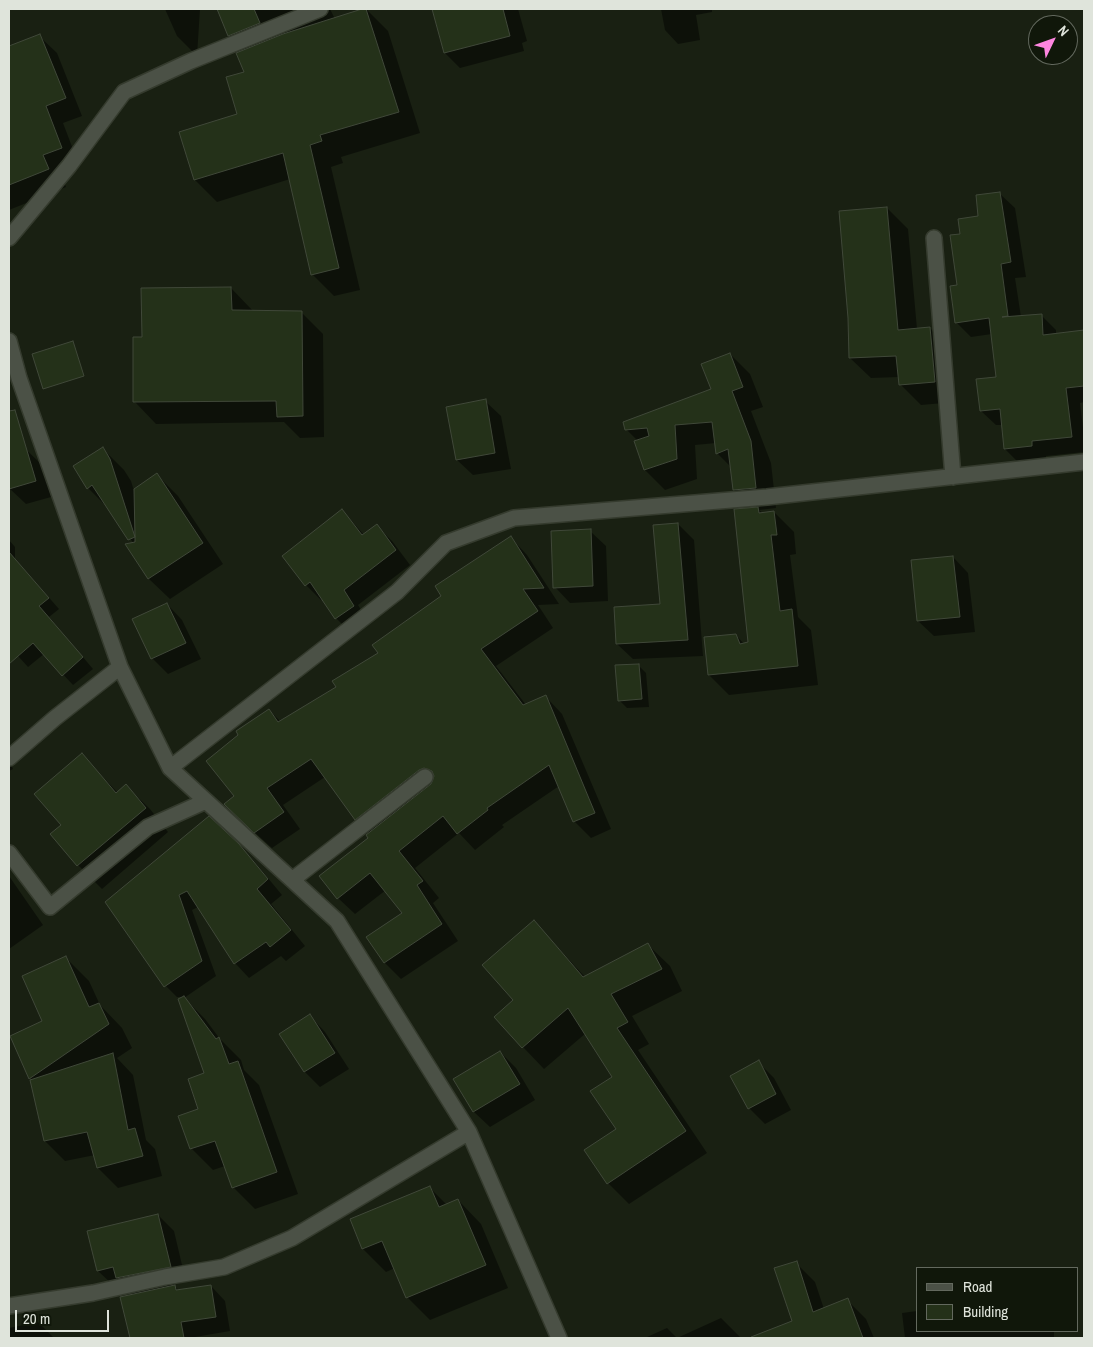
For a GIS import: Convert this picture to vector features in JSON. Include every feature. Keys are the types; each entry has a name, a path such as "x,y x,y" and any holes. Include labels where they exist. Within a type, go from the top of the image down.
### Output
{"street":[{"path":"9,238 69,166 124,92 191,61 320,9"},
{"path":"934,238 953,477"},
{"path":"9,341 19,378 120,667 170,768 337,921 469,1132 559,1338"},
{"path":"170,768 397,592 446,543 514,518 766,497 1084,462"},
{"path":"9,758 55,718 120,667"},
{"path":"292,880 426,778"},
{"path":"9,853 50,907 148,827 206,801"},
{"path":"9,1306 93,1293 165,1277 224,1267 292,1238 469,1132"}],"building":[{"path":"217,9 254,9 260,23 228,36"},
{"path":"366,9 399,112 320,135 322,141 310,145 339,268 311,275 283,153 194,180 179,132 237,114 226,77 244,72 236,53 283,34"},
{"path":"432,9 503,9 510,36 444,53"},
{"path":"40,34 66,98 46,106 62,148 43,155 49,169 9,185 9,46"},
{"path":"1000,192 1011,262 1001,264 1008,316 1002,317 1042,314 1043,335 1084,330 1084,386 1066,388 1072,437 1032,441 1032,446 1004,449 1000,409 980,411 976,379 996,377 989,318 955,323 950,286 957,285 950,235 960,234 958,219 978,216 976,195"},
{"path":"887,207 898,330 930,327 935,382 899,385 896,356 849,358 848,318 839,211"},
{"path":"231,287 232,310 302,311 303,416 277,417 276,401 133,402 133,337 142,337 141,288"},
{"path":"73,341 84,376 43,389 32,354"},
{"path":"730,353 743,387 732,391 751,441 756,488 733,490 728,449 716,454 712,422 675,425 677,459 644,470 634,441 649,436 647,428 625,430 623,422 711,389 701,364"},
{"path":"486,399 495,453 456,460 446,407"},
{"path":"15,410 36,481 9,489 9,411"},
{"path":"103,447 110,459 135,537 128,540 92,485 87,489 73,466"},
{"path":"157,473 203,543 148,579 125,544 135,542 134,489"},
{"path":"758,507 759,513 774,511 777,535 771,535 780,611 792,609 798,666 708,675 704,637 736,634 740,644 748,642 734,509"},
{"path":"342,509 362,535 377,524 396,550 344,590 354,606 335,619 310,582 305,586 282,556"},
{"path":"678,523 688,640 616,644 614,607 660,604 653,525"},
{"path":"591,529 593,586 553,588 551,531"},
{"path":"511,536 544,588 523,589 538,611 481,649 523,705 546,695 595,813 573,822 549,765 487,808 488,810 457,834 443,816 399,851 423,881 417,885 442,924 384,963 366,937 402,913 370,873 337,899 319,876 368,838 366,835 431,784 434,776 432,771 424,768 419,770 355,820 311,759 267,788 284,812 254,833 224,804 234,796 206,761 238,735 236,731 269,709 278,722 336,687 332,681 378,653 372,645 441,596 435,586"},
{"path":"9,552 49,598 39,606 83,657 62,676 33,643 9,664"},
{"path":"953,556 960,617 917,621 911,560"},
{"path":"167,603 186,643 151,659 132,619"},
{"path":"639,664 642,699 618,701 615,665"},
{"path":"82,753 116,793 126,784 146,808 77,866 50,834 61,825 34,794"},
{"path":"209,816 239,844 268,879 257,889 291,930 270,947 266,942 234,964 187,891 179,895 202,961 164,987 105,902"},
{"path":"534,920 583,977 648,943 662,969 611,994 628,1022 617,1028 686,1131 607,1184 584,1150 616,1129 590,1091 612,1077 568,1008 522,1048 494,1017 513,1000 482,965"},
{"path":"66,956 89,1007 99,1003 109,1024 29,1079 10,1036 42,1021 22,976"},
{"path":"184,996 216,1039 219,1037 229,1064 238,1061 277,1172 232,1188 215,1141 190,1149 178,1116 198,1109 188,1079 204,1073 178,999"},
{"path":"310,1014 335,1053 304,1072 279,1034"},
{"path":"500,1051 520,1084 473,1112 453,1079"},
{"path":"113,1053 128,1130 135,1128 143,1156 97,1168 87,1132 44,1141 30,1080"},
{"path":"759,1060 776,1094 748,1109 730,1076"},
{"path":"430,1186 439,1207 458,1199 486,1265 406,1298 382,1241 362,1249 350,1219"},
{"path":"158,1214 171,1267 116,1278 113,1267 97,1271 87,1231"},
{"path":"797,1261 813,1312 848,1298 863,1338 751,1338 792,1321 774,1268"},
{"path":"175,1285 176,1290 211,1285 216,1317 181,1322 184,1338 130,1338 120,1297"}]}
